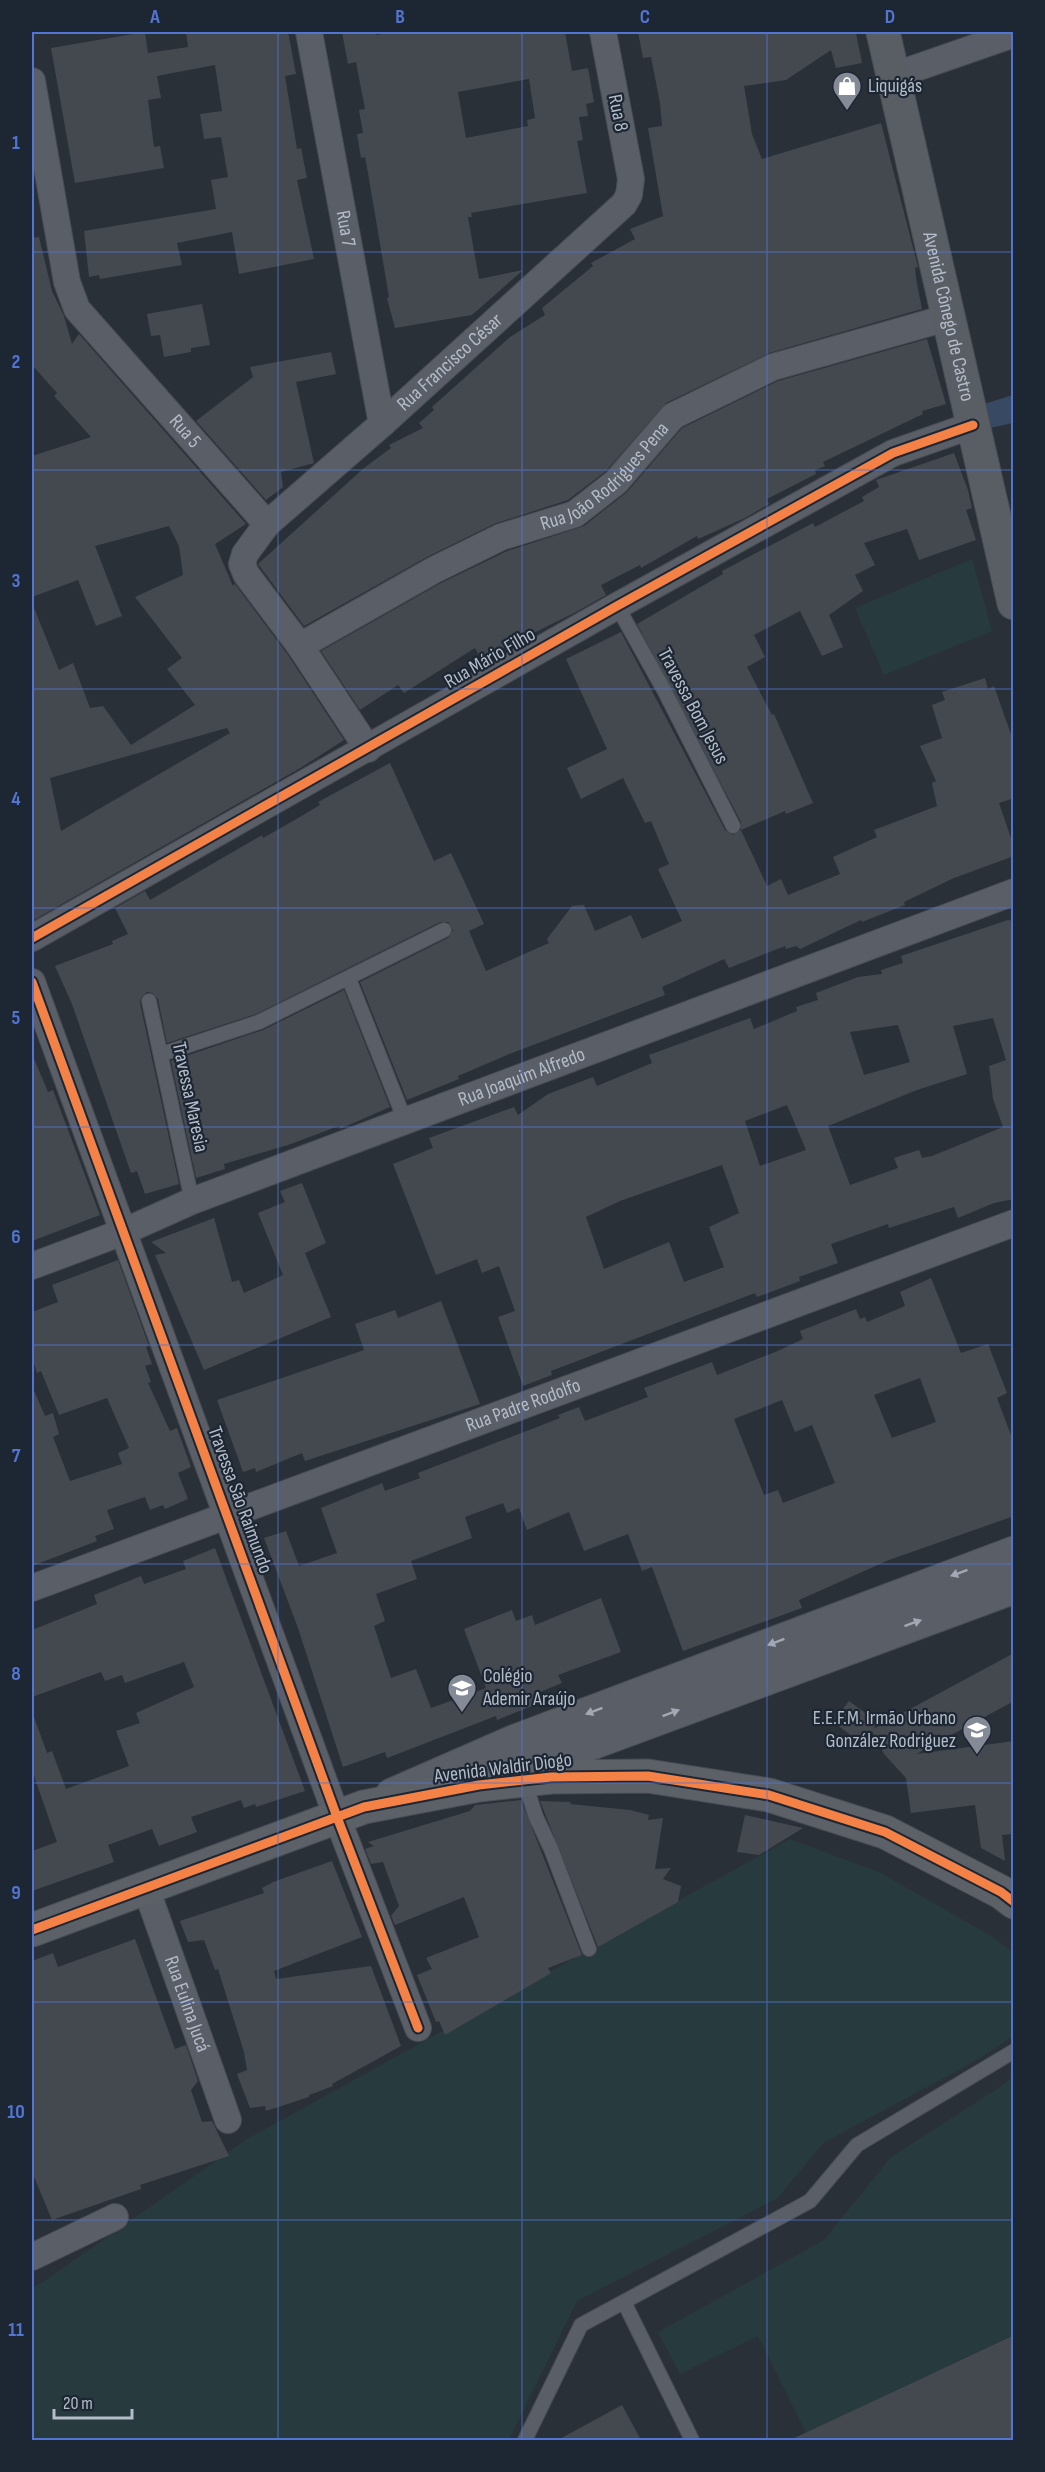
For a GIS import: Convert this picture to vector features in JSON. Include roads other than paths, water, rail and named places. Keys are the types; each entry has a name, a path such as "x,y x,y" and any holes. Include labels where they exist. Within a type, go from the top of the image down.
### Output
{"main road":[{"name":"Avenida Cônego de Castro","path":"883,32 1012,588"},
{"name":"Avenida Waldir Diogo","path":"32,1929 351,1812 479,1785 551,1777 648,1776 769,1795 885,1832 1001,1892 1014,1902"}],"street":[{"name":"Rua 7","path":"309,32 382,424"},
{"name":"Rua 8","path":"603,32 631,179 628,195"},
{"path":"893,76 1014,34"},
{"name":"Rua 5","path":"32,81 67,282 77,309 267,524"},
{"name":"Rua Francisco César","path":"267,524 382,424 616,212 628,195"},
{"name":"Rua João Rodrigues Pena","path":"300,646 434,570 501,537 575,514 616,482 673,416 772,367 950,317"},
{"name":"Rua Mário Filho","path":"32,938 617,606 893,453 973,425"},
{"path":"267,524 251,542 243,564 246,574 300,646 368,749"},
{"name":"Rua Joaquim Alfredo","path":"32,1266 123,1232 192,1201 406,1123 1014,892"},
{"name":"Travessa São Raimundo","path":"32,982 226,1516 351,1812 418,2028"},
{"name":"Rua Padre Rodolfo","path":"32,1587 1014,1223"},
{"name":"Avenida Waldir Diogo","path":"479,1785 870,1622 1014,1553"},
{"name":"Avenida Waldir Diogo","path":"351,1812 513,1742 870,1622 1014,1587"},
{"name":"Rua Eulina Jucá","path":"146,1888 228,2120"},
{"path":"32,2257 115,2217"}],"lane":[{"name":"Travessa Bom Jesus","path":"617,606 664,690 733,826"},
{"path":"162,1054 259,1022 444,930"},
{"path":"349,979 406,1123"},
{"name":"Travessa Maresia","path":"149,1001 192,1201"},
{"path":"524,1780 536,1817 551,1849 589,1949"},
{"path":"525,2440 581,2325 810,2201 857,2145 1014,2051"},
{"path":"624,2302 692,2440"}],"water":[{"path":"1013,395 1013,423 990,428 984,404"}],"place":[{"name":"Liquigás","path":"847,112"},
{"name":"Colégio Ademir Araújo","path":"462,1714"},
{"name":"E.E.F.M. Irmão Urbano González Rodriguez","path":"977,1756"}]}
